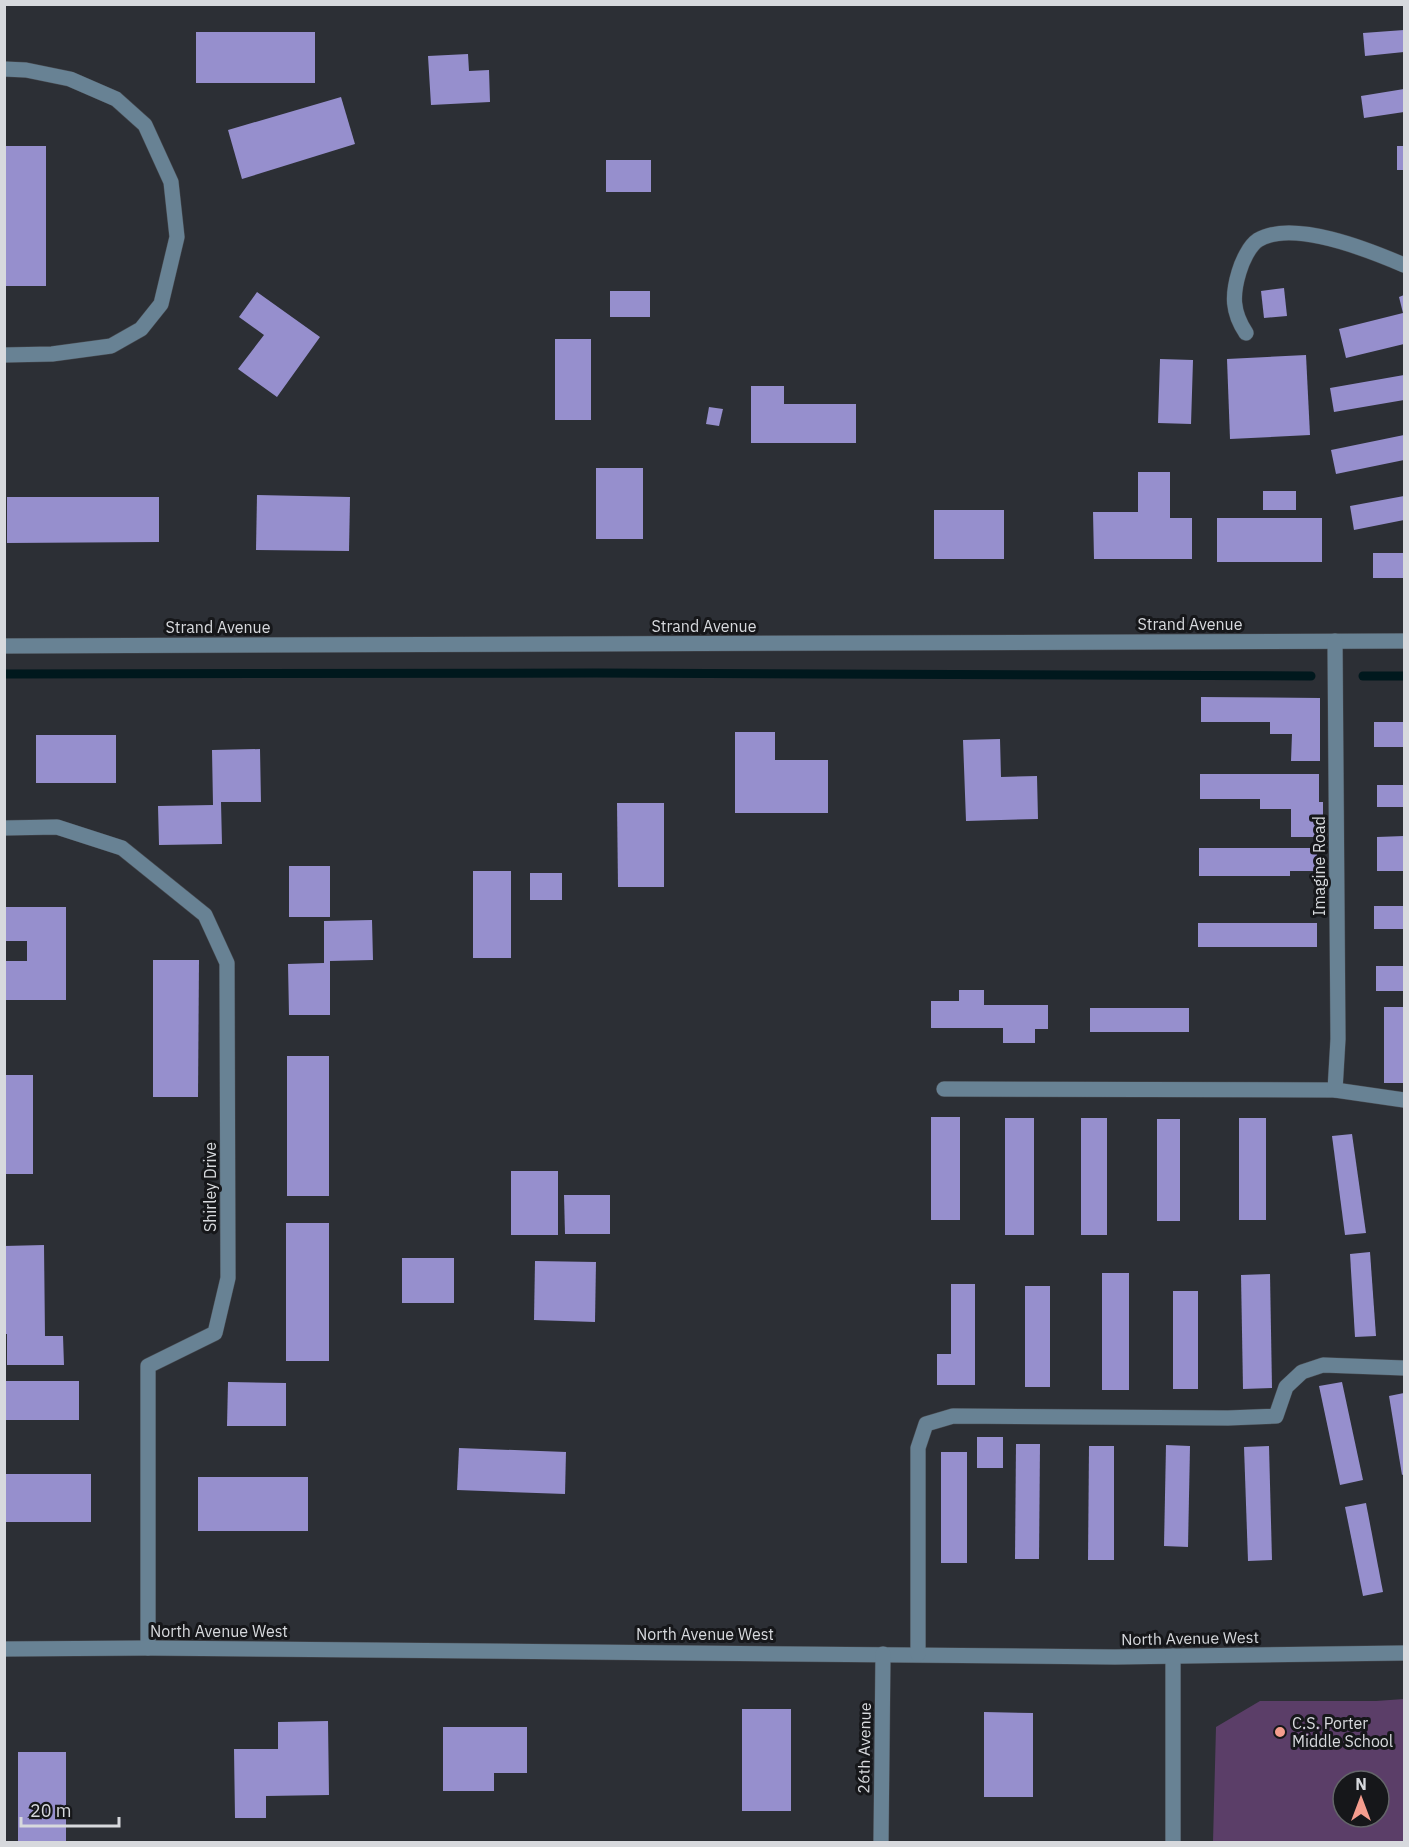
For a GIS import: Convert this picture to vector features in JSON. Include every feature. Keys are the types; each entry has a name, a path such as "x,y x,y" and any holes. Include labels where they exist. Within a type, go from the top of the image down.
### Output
{"street":[{"path":"4,69 26,70 70,79 116,99 145,125 171,182 177,237 161,304 141,329 111,346 52,354 4,355"},
{"path":"1246,333 1237,320 1234,301 1236,281 1241,264 1256,241 1272,234 1290,232 1363,247 1404,265"},
{"name":"Imagine Road","path":"1335,641 1338,1039 1335,1090"},
{"name":"Strand Avenue","path":"4,646 1404,641"},
{"name":"Shirley Drive","path":"4,828 57,827 122,848 205,915 227,963 228,1278 215,1333 148,1366 148,1648"},
{"path":"944,1089 1335,1090 1404,1100"},
{"path":"918,1654 918,1448 926,1424 953,1416 1228,1418 1276,1416 1286,1387 1302,1372 1323,1365 1404,1368"},
{"name":"North Avenue West","path":"4,1649 148,1648 1115,1657 1404,1653"},
{"name":"26th Avenue","path":"881,1842 883,1654"},
{"path":"1173,1656 1173,1842"}],"shaded area":[{"path":"1404,1699 1404,1842 1213,1842 1216,1727 1260,1701"}],"building":[{"path":"1404,30 1404,52 1365,56 1363,33"},
{"path":"196,32 315,32 315,83 196,83"},
{"path":"468,54 469,71 489,70 490,102 431,105 428,56"},
{"path":"1404,89 1404,112 1364,118 1361,96"},
{"path":"341,97 355,144 242,179 228,130"},
{"path":"4,146 46,146 46,286 4,286"},
{"path":"1397,146 1404,146 1404,170 1397,170"},
{"path":"606,160 651,160 651,192 606,192"},
{"path":"1284,288 1287,316 1264,318 1261,291"},
{"path":"610,291 650,291 650,317 610,317"},
{"path":"257,292 320,337 277,397 238,369 264,335 239,317"},
{"path":"1404,295 1404,344 1346,358 1339,329 1403,313 1399,297"},
{"path":"555,339 591,339 591,420 555,420"},
{"path":"1306,355 1310,435 1230,439 1227,359"},
{"path":"1160,359 1193,360 1191,424 1158,423"},
{"path":"1404,375 1404,400 1334,412 1330,388"},
{"path":"751,386 784,386 784,404 856,404 856,443 751,443"},
{"path":"709,407 723,409 719,426 706,424"},
{"path":"1404,435 1404,460 1336,474 1331,450"},
{"path":"596,468 643,468 643,539 596,539"},
{"path":"1138,472 1170,472 1170,518 1192,518 1192,559 1094,559 1093,512 1138,512"},
{"path":"1263,491 1296,491 1296,510 1263,510"},
{"path":"257,495 350,497 349,551 256,550"},
{"path":"1404,496 1404,520 1354,530 1350,506"},
{"path":"7,497 159,497 159,542 7,543"},
{"path":"934,510 1004,510 1004,559 934,559"},
{"path":"1217,518 1322,518 1322,562 1217,562"},
{"path":"1373,553 1404,553 1404,578 1373,578"},
{"path":"1201,697 1320,698 1320,761 1291,761 1292,734 1270,734 1270,722 1201,722"},
{"path":"1374,722 1404,722 1404,747 1374,747"},
{"path":"735,732 775,732 775,760 828,760 828,813 735,813"},
{"path":"36,735 116,735 116,783 36,783"},
{"path":"1000,739 1001,777 1037,776 1038,819 966,821 963,740"},
{"path":"260,749 261,802 221,802 222,844 159,845 158,806 213,805 212,750"},
{"path":"1200,774 1319,774 1319,802 1323,802 1323,837 1291,837 1291,809 1260,809 1260,799 1200,799"},
{"path":"1377,785 1404,785 1404,807 1377,807"},
{"path":"617,803 664,803 664,887 618,887"},
{"path":"1404,836 1404,871 1377,871 1377,837"},
{"path":"1199,848 1317,848 1317,871 1290,871 1290,876 1199,876"},
{"path":"289,866 330,866 330,917 289,917"},
{"path":"473,871 511,871 511,958 473,958"},
{"path":"530,873 562,873 562,900 530,900"},
{"path":"1374,906 1404,906 1404,929 1374,929"},
{"path":"4,907 66,907 66,1000 4,1000 4,961 27,961 27,941 4,941"},
{"path":"372,920 373,960 330,961 330,1015 289,1015 288,964 324,963 324,921"},
{"path":"1198,923 1317,923 1317,947 1198,947"},
{"path":"153,960 199,960 198,1097 153,1097"},
{"path":"1376,966 1404,966 1404,991 1376,991"},
{"path":"959,990 984,990 984,1005 1048,1005 1048,1029 1035,1029 1035,1043 1003,1043 1003,1028 931,1028 931,1001 959,1001"},
{"path":"1384,1007 1404,1007 1404,1083 1384,1083"},
{"path":"1090,1008 1189,1008 1189,1032 1090,1032"},
{"path":"287,1056 329,1056 329,1196 287,1196"},
{"path":"4,1075 33,1075 33,1174 4,1174"},
{"path":"931,1117 960,1117 960,1220 931,1220"},
{"path":"1005,1118 1034,1118 1034,1235 1005,1235"},
{"path":"1081,1118 1107,1118 1107,1235 1081,1235"},
{"path":"1239,1118 1266,1118 1266,1220 1239,1220"},
{"path":"1157,1119 1180,1119 1180,1221 1157,1221"},
{"path":"1352,1134 1366,1233 1345,1235 1332,1136"},
{"path":"511,1171 558,1171 558,1235 511,1235"},
{"path":"564,1195 610,1195 610,1234 565,1234"},
{"path":"286,1223 329,1223 329,1361 286,1361"},
{"path":"44,1245 45,1336 63,1336 64,1365 7,1365 7,1334 4,1334 4,1246"},
{"path":"1370,1252 1376,1336 1355,1337 1350,1254"},
{"path":"402,1258 454,1258 454,1303 402,1303"},
{"path":"535,1261 596,1262 595,1322 534,1320"},
{"path":"1102,1273 1129,1273 1129,1390 1102,1390"},
{"path":"1270,1274 1272,1388 1243,1389 1241,1275"},
{"path":"951,1284 975,1284 975,1385 937,1385 937,1354 951,1354"},
{"path":"1025,1286 1050,1286 1050,1387 1025,1387"},
{"path":"1173,1291 1198,1291 1198,1389 1173,1389"},
{"path":"4,1381 79,1381 79,1420 4,1420"},
{"path":"228,1382 286,1383 286,1426 227,1426"},
{"path":"1342,1382 1363,1480 1340,1485 1319,1386"},
{"path":"1404,1393 1404,1474 1402,1475 1389,1396"},
{"path":"977,1437 1003,1437 1003,1468 977,1468"},
{"path":"1016,1444 1040,1444 1039,1559 1015,1559"},
{"path":"1166,1445 1190,1446 1188,1547 1164,1546"},
{"path":"1089,1446 1114,1446 1114,1560 1088,1560"},
{"path":"1269,1446 1272,1560 1248,1561 1244,1447"},
{"path":"459,1448 566,1452 565,1494 457,1490"},
{"path":"941,1452 967,1452 967,1563 941,1563"},
{"path":"4,1474 91,1474 91,1522 4,1522"},
{"path":"198,1477 308,1477 308,1531 198,1531"},
{"path":"1366,1503 1383,1592 1363,1596 1345,1507"},
{"path":"742,1709 791,1709 791,1811 742,1811"},
{"path":"984,1712 1033,1713 1033,1797 984,1797"},
{"path":"328,1721 329,1795 266,1796 266,1818 235,1818 234,1749 278,1749 278,1722"},
{"path":"443,1727 527,1727 527,1773 494,1773 494,1791 443,1791"},
{"path":"18,1752 66,1752 66,1842 18,1842"}],"waterway":[{"path":"4,674 596,673 1311,676"},
{"path":"1363,676 1404,676"}],"place":[{"name":"C.S. Porter Middle School","path":"1280,1732"}]}
